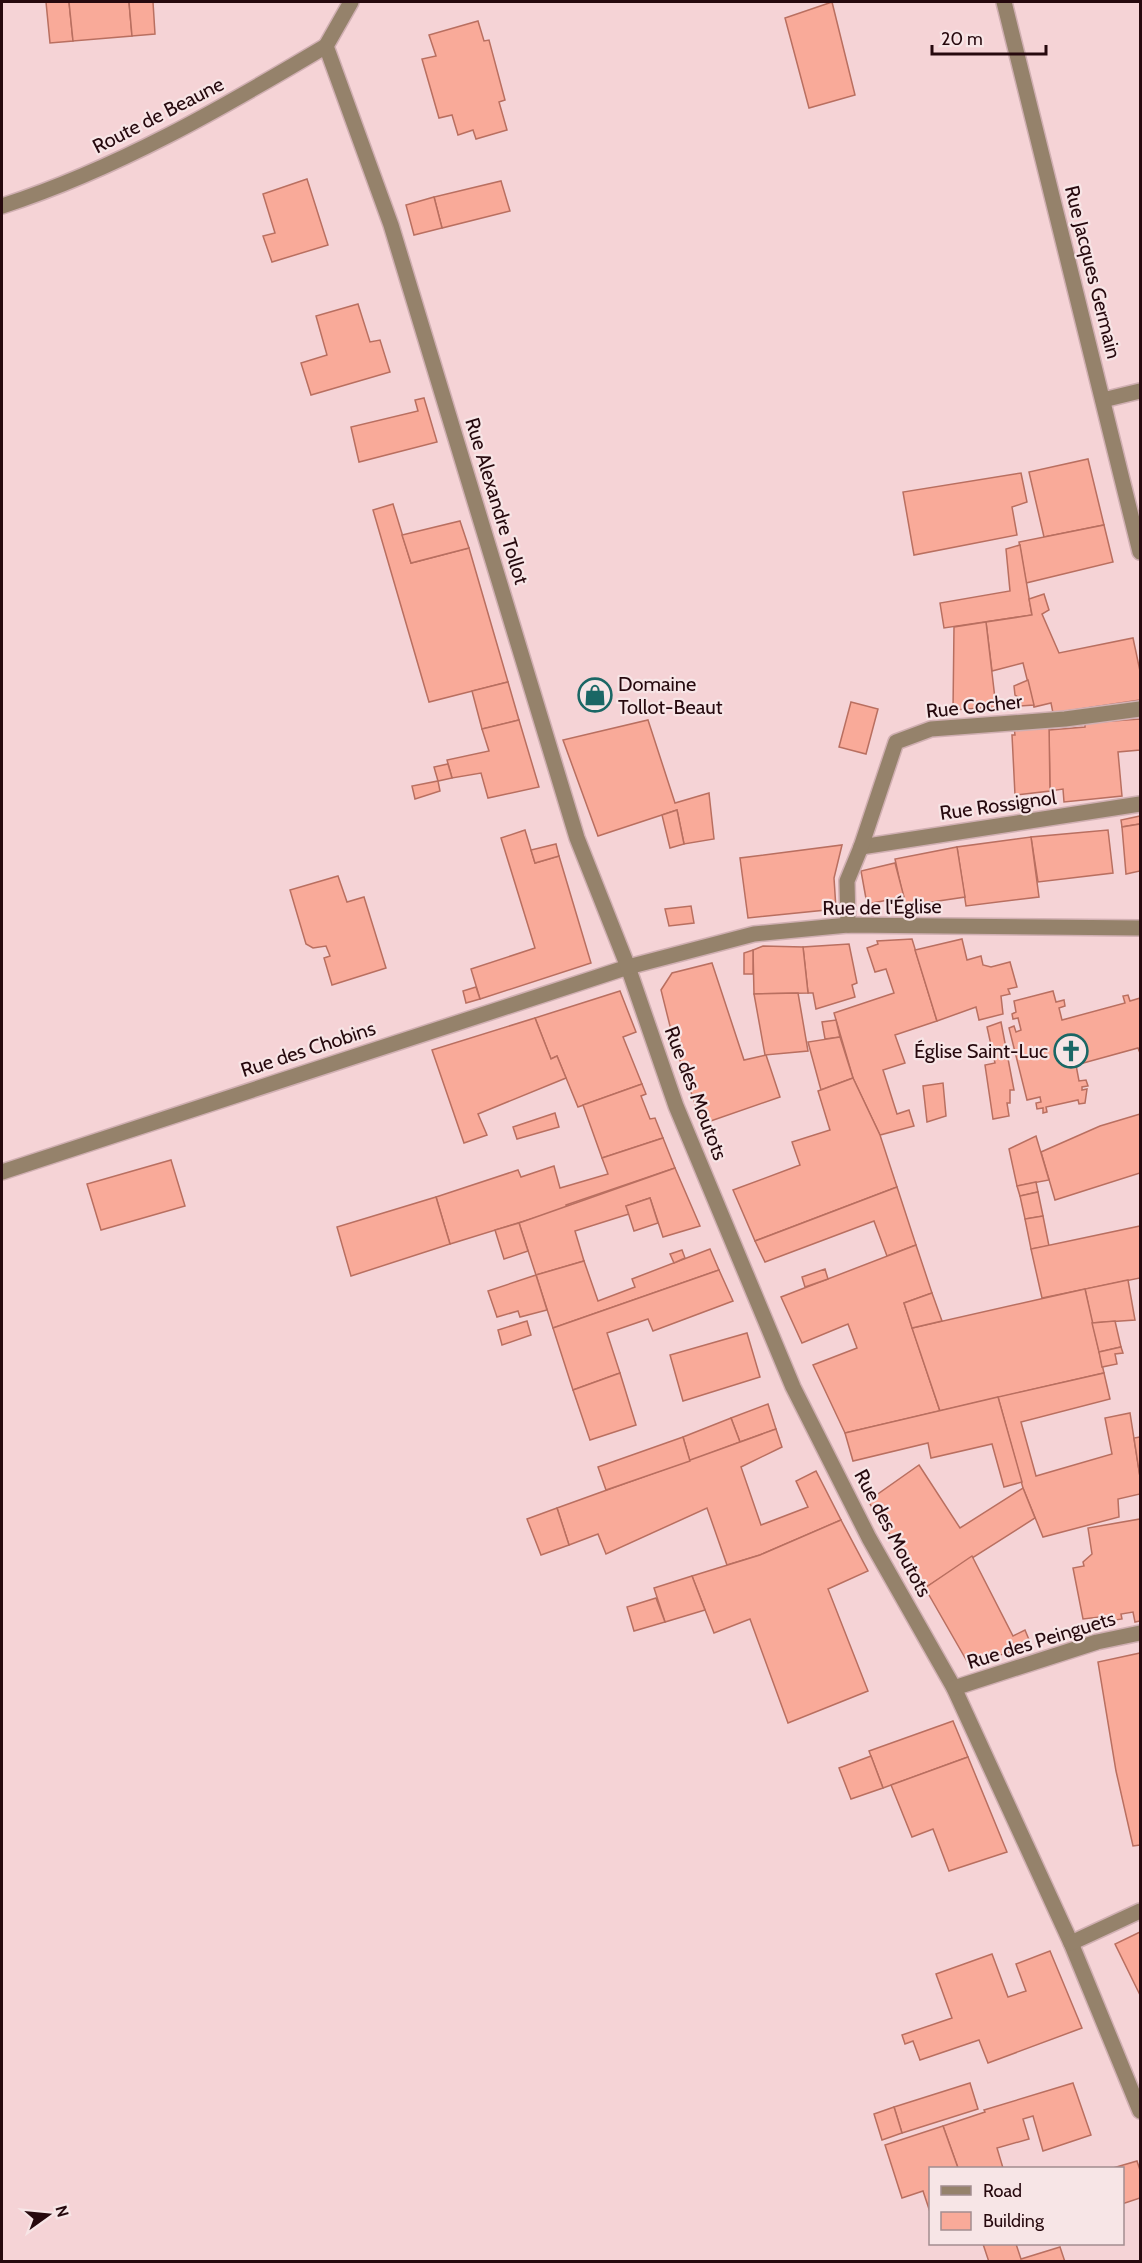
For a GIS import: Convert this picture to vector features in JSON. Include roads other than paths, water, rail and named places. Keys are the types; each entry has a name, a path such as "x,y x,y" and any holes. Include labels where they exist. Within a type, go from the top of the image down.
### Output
{"street":[{"path":"326,46 351,2"},
{"name":"Rue Jacques Germain","path":"1004,2 1140,552"},
{"name":"Route de Beaune","path":"2,206 58,188 199,121 326,46"},
{"name":"Rue Alexandre Tollot","path":"326,46 391,225 577,838 628,967"},
{"path":"1103,400 1140,391"},
{"name":"Rue Cocher","path":"848,926 848,881 896,742 931,729 1065,718 1140,709"},
{"name":"Rue Rossignol","path":"861,847 1140,804"},
{"name":"Rue de l'Église","path":"628,967 754,934 848,926 1140,928"},
{"name":"Rue des Chobins","path":"2,1172 628,967"},
{"name":"Rue des Moutots","path":"628,967 676,1106 793,1387 869,1538 954,1688 1071,1943 1140,2110"},
{"name":"Rue des Peinguets","path":"954,1688 1097,1642 1140,1633"},
{"path":"1071,1943 1140,1911"}],"place":[{"name":"Domaine Tollot-Beaut","path":"595,695"},
{"name":"Église Saint-Luc","path":"1071,1051"}]}
